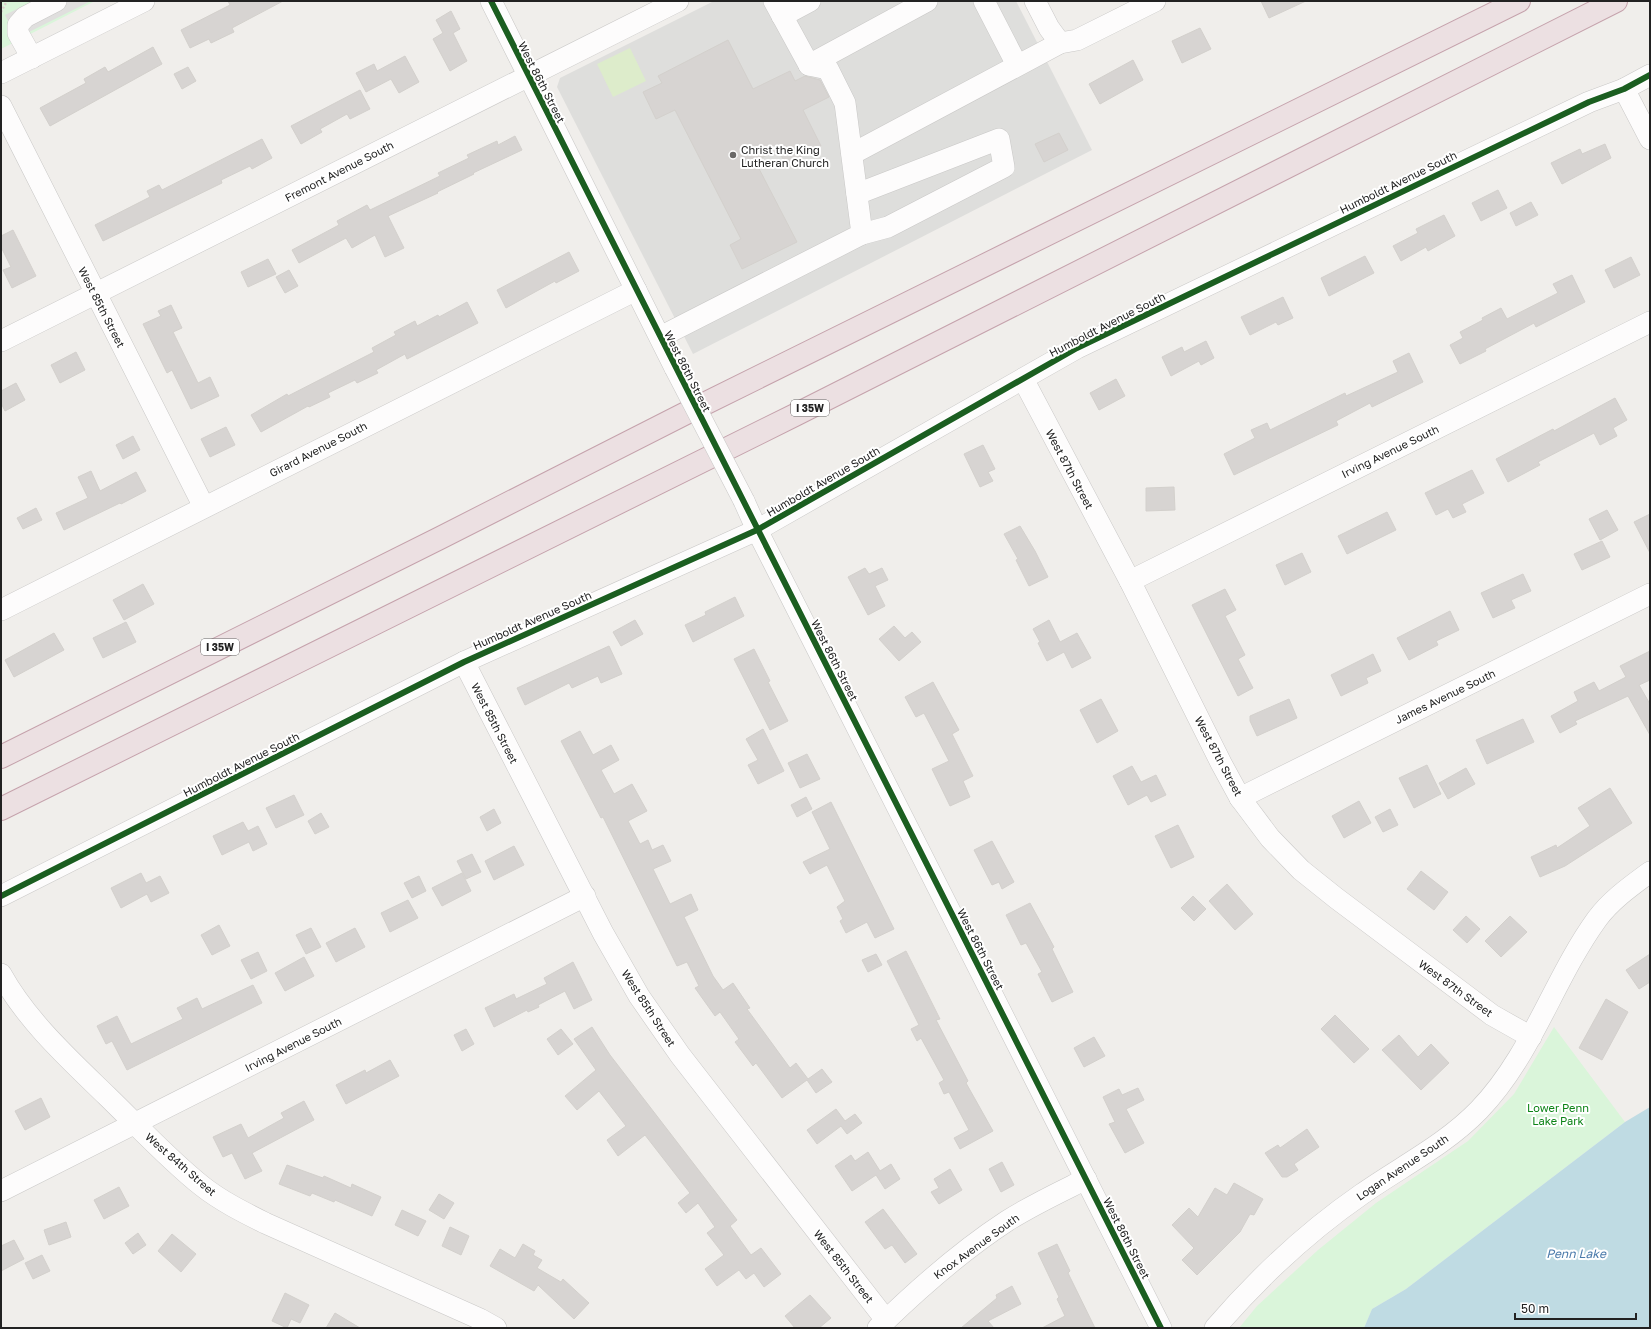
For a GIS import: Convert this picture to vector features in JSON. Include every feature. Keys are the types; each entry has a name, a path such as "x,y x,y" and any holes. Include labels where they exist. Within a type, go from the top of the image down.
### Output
{"highway":[{"name":"I 35W","path":"1,757 440,538 704,404 1519,1"},
{"name":"I 35W","path":"1,809 795,415 1616,1"}],"street":[{"path":"32,58 18,33 18,25 25,17 56,1"},
{"path":"1,72 32,58 144,1"},
{"name":"West 86th Street","path":"491,1 1161,1328"},
{"name":"Fremont Avenue South","path":"1,341 678,1"},
{"path":"810,1 778,8 809,65 828,69 845,103 862,234"},
{"path":"809,65 927,1"},
{"path":"984,1 1017,65"},
{"path":"1035,1 1049,28 1060,43"},
{"path":"852,154 1060,43 1077,40 1155,1"},
{"name":"Humboldt Avenue South","path":"1,896 464,662 757,530 1078,348 1589,102 1624,89 1650,75"},
{"path":"1624,89 1650,139"},
{"name":"West 85th Street","path":"1,106 204,507"},
{"path":"660,337 862,234 888,227 1004,167 999,139 857,194"},
{"name":"Girard Avenue South","path":"1,610 636,290"},
{"name":"Irving Avenue South","path":"1130,581 1650,322"},
{"name":"West 87th Street","path":"1023,378 1130,581 1221,763 1240,798 1270,838 1301,870 1492,1015 1531,1037"},
{"name":"James Avenue South","path":"1240,798 1650,594"},
{"name":"West 85th Street","path":"464,662 585,896 639,996 680,1055 882,1324"},
{"name":"Logan Avenue South","path":"1215,1328 1237,1303 1276,1264 1317,1226 1362,1194 1447,1139 1479,1109 1508,1075 1531,1037 1578,949 1598,918 1623,892 1650,872"},
{"name":"Irving Avenue South","path":"1,1191 585,896"},
{"name":"West 84th Street","path":"1,974 32,1019 66,1056 202,1186 232,1207 265,1223 480,1319 496,1328"},
{"name":"Knox Avenue South","path":"882,1324 930,1279 1008,1220 1086,1179"}],"path":[{"path":"1,12 7,1"},
{"path":"1,6 1,12"}],"shaded area":[{"path":"33,1 91,1 17,38 5,15"},
{"path":"714,1 1016,1 1092,150 693,354 557,87 560,78"}],"green space":[{"path":"1,1 95,1 1,49"},
{"path":"630,48 646,81 613,97 597,64"},
{"name":"Lower Penn Lake Park","path":"1554,1027 1625,1122 1406,1289 1372,1309 1364,1328 1239,1328 1257,1306 1318,1250 1376,1203 1468,1141 1514,1094"}],"water":[{"name":"Penn Lake","path":"1650,1107 1650,1328 1364,1328 1372,1309 1406,1289 1625,1122"}],"building":[{"path":"228,1 283,1 232,28 234,32 211,43 209,39 190,48 181,30 230,5"},
{"path":"1261,1 1306,1 1269,18"},
{"path":"451,11 460,29 453,33 467,61 450,71 433,39 443,33 436,20"},
{"path":"1200,28 1211,49 1182,63 1172,41"},
{"name":"Christ the King Lutheran Church","path":"728,40 753,89 790,71 795,81 805,76 820,80 829,97 803,110 821,146 786,164 778,150 755,161 797,242 742,269 730,245 741,239 675,110 656,119 643,92 662,83 658,76"},
{"path":"153,47 162,64 50,126 40,108 86,83 84,79 105,67 108,72"},
{"path":"405,56 419,82 399,93 391,79 366,92 356,73 374,64 377,71"},
{"path":"1133,60 1143,80 1100,104 1089,84"},
{"path":"188,67 196,81 182,89 174,74"},
{"path":"360,90 370,109 350,119 347,114 320,129 322,132 301,144 291,126"},
{"path":"1059,133 1068,150 1044,162 1035,144"},
{"path":"515,136 522,150 473,173 474,174 437,192 438,193 388,216 404,248 385,257 375,235 352,248 346,238 299,263 292,250 339,225 337,221 367,205 370,210 440,176 438,173 469,158 467,155 497,141 498,145"},
{"path":"262,139 272,158 252,169 250,166 221,180 222,183 103,241 95,225 150,197 147,191 159,185 162,190"},
{"path":"1605,144 1611,158 1562,184 1551,163 1580,149 1582,154"},
{"path":"1498,190 1507,208 1481,221 1472,203"},
{"path":"1531,202 1538,215 1516,226 1510,213"},
{"path":"1444,215 1455,236 1428,251 1426,247 1401,261 1393,246 1418,233 1416,229"},
{"path":"13,230 36,276 12,288 3,270 11,267 1,247 1,236"},
{"path":"569,252 579,271 556,283 555,281 506,308 497,290"},
{"path":"1365,256 1374,273 1329,296 1321,278"},
{"path":"1631,257 1640,275 1614,288 1605,270"},
{"path":"268,259 276,274 248,287 241,272"},
{"path":"289,270 298,286 285,293 276,277"},
{"path":"1572,275 1585,302 1536,327 1534,323 1485,349 1486,351 1460,364 1450,345 1463,338 1460,332 1483,320 1482,318 1501,308 1507,319 1558,293 1553,284"},
{"path":"1283,297 1293,318 1278,325 1276,322 1250,335 1241,317"},
{"path":"467,302 478,323 407,359 405,354 376,370 378,373 357,383 355,380 328,393 330,397 309,407 308,406 261,432 251,415 287,394 288,396 374,352 372,348 396,335 394,332 415,321 417,326 438,315 439,317"},
{"path":"171,305 182,328 173,332 198,383 210,377 219,396 191,409 172,370 167,373 143,324 161,316 158,311"},
{"path":"1206,341 1214,358 1201,365 1199,361 1171,376 1162,357 1182,347 1184,352"},
{"path":"76,352 85,370 60,383 51,365"},
{"path":"1409,353 1423,382 1372,407 1370,403 1336,421 1338,425 1234,475 1224,454 1255,438 1251,430 1267,423 1270,430 1345,393 1346,396 1398,372 1393,361"},
{"path":"1116,379 1125,396 1099,410 1090,393"},
{"path":"16,383 25,400 5,411 1,403 1,391"},
{"path":"1615,398 1627,420 1613,428 1617,436 1600,445 1594,433 1538,462 1540,465 1508,482 1496,459 1553,429 1554,431"},
{"path":"226,427 235,445 210,457 201,439"},
{"path":"133,436 140,450 123,459 116,445"},
{"path":"983,445 995,469 988,472 993,481 980,487 964,454"},
{"path":"1472,470 1484,493 1462,504 1466,512 1453,518 1448,509 1436,515 1425,493"},
{"path":"91,471 100,491 136,472 146,491 64,530 56,513 88,498 78,477"},
{"path":"1174,487 1175,510 1146,511 1146,488"},
{"path":"36,508 42,520 23,529 17,518"},
{"path":"1607,510 1618,530 1600,540 1589,519"},
{"path":"1387,512 1396,530 1347,554 1338,536"},
{"path":"1650,514 1650,553 1634,522"},
{"path":"1020,526 1048,577 1029,586 1016,560 1018,559 1004,534"},
{"path":"1602,541 1610,557 1582,570 1574,554"},
{"path":"1302,553 1311,572 1285,585 1276,565"},
{"path":"865,568 869,574 882,568 888,580 875,586 885,606 868,615 848,577"},
{"path":"1523,574 1531,591 1511,600 1515,608 1493,618 1481,593"},
{"path":"143,584 154,604 124,620 113,600"},
{"path":"1225,589 1236,610 1225,616 1245,655 1238,659 1253,688 1238,696 1192,605"},
{"path":"735,597 744,616 693,642 685,625 706,615 705,612"},
{"path":"1450,611 1459,630 1436,641 1438,645 1409,660 1397,638"},
{"path":"635,620 643,634 621,646 613,632"},
{"path":"1049,620 1060,642 1077,633 1091,658 1072,668 1064,652 1047,661 1038,643 1040,642 1033,629"},
{"path":"126,622 136,642 103,658 93,638"},
{"path":"894,626 905,638 912,632 921,642 899,661 879,639"},
{"path":"54,633 64,650 14,677 5,660"},
{"path":"609,646 622,674 601,683 598,676 572,688 569,683 525,705 517,688"},
{"path":"754,649 770,681 768,682 788,721 770,730 734,659"},
{"path":"1650,651 1650,680 1639,685 1650,704 1650,735 1628,696 1575,721 1577,724 1560,733 1551,716 1578,701 1574,692 1594,682 1599,691 1626,677 1620,666"},
{"path":"1373,654 1381,671 1366,678 1368,683 1341,696 1331,675"},
{"path":"933,682 959,730 952,734 973,776 963,781 970,797 950,806 932,769 949,761 924,713 916,717 905,697"},
{"path":"1101,699 1118,731 1097,743 1080,710"},
{"path":"1289,699 1297,718 1257,736 1250,721 1250,716"},
{"path":"1523,719 1534,742 1487,764 1476,740"},
{"path":"763,729 784,771 758,784 748,765 758,760 746,739"},
{"path":"580,731 593,755 611,745 619,760 601,770 614,794 632,784 647,811 628,821 640,844 648,840 652,850 663,845 671,861 653,869 670,904 691,894 698,910 684,917 713,976 723,990 733,983 750,1008 747,1009 790,1068 796,1063 808,1079 822,1069 832,1082 816,1093 807,1080 782,1098 756,1063 753,1066 735,1042 739,1039 720,1012 715,1016 695,988 699,986 687,962 677,966 603,817 601,818 561,741"},
{"path":"807,754 820,779 800,788 788,763"},
{"path":"1427,765 1441,794 1414,808 1399,778"},
{"path":"1132,766 1141,782 1156,775 1166,795 1151,802 1147,795 1128,805 1113,776"},
{"path":"1466,768 1475,784 1448,799 1439,783"},
{"path":"1610,788 1632,823 1565,866 1540,877 1531,857 1556,845 1557,848 1590,826 1578,808"},
{"path":"294,795 304,815 276,828 266,808"},
{"path":"806,797 812,809 797,817 791,805"},
{"path":"1359,801 1371,823 1344,838 1332,816"},
{"path":"831,802 894,929 875,938 867,922 846,933 840,921 843,919 837,907 845,901 827,865 810,874 803,862 830,849 812,812"},
{"path":"494,809 501,823 487,831 480,817"},
{"path":"1390,809 1398,825 1383,832 1375,817"},
{"path":"321,813 329,827 315,834 308,821"},
{"path":"243,822 248,831 258,826 267,844 253,851 249,842 222,855 213,836"},
{"path":"1178,825 1194,857 1171,868 1155,836"},
{"path":"992,841 1014,882 1002,889 999,882 992,885 974,850"},
{"path":"514,846 524,865 494,880 485,861"},
{"path":"472,854 481,872 466,879 457,861"},
{"path":"1421,871 1448,892 1434,910 1407,889"},
{"path":"141,873 146,883 160,876 169,893 151,902 147,894 121,908 111,888"},
{"path":"462,873 471,891 442,906 432,888"},
{"path":"419,876 426,891 412,898 404,883"},
{"path":"1227,884 1253,914 1235,930 1209,901"},
{"path":"1193,896 1206,909 1194,921 1181,908"},
{"path":"408,900 418,918 390,932 381,913"},
{"path":"1030,903 1054,947 1052,949 1073,992 1052,1002 1038,974 1042,972 1026,943 1021,945 1006,915"},
{"path":"1466,916 1480,929 1467,943 1453,930"},
{"path":"1510,916 1527,932 1501,957 1485,941"},
{"path":"219,925 230,946 212,955 201,935"},
{"path":"311,928 321,947 306,954 296,935"},
{"path":"355,928 365,947 336,962 326,943"},
{"path":"906,951 940,1019 936,1020 968,1081 966,1083 993,1131 960,1149 954,1138 969,1130 949,1092 944,1094 939,1083 944,1080 921,1038 917,1041 911,1029 919,1025 887,961"},
{"path":"258,952 267,971 251,979 241,960"},
{"path":"876,954 882,965 868,972 862,960"},
{"path":"1650,954 1650,982 1639,989 1626,970"},
{"path":"304,957 314,976 285,991 275,973"},
{"path":"573,962 592,1000 574,1009 565,991 538,1005 539,1007 528,1012 527,1010 494,1027 485,1008 514,994 516,999 547,984 544,978"},
{"path":"253,985 262,1003 127,1070 112,1041 106,1044 97,1026 117,1016 131,1044 183,1019 177,1008 197,998 202,1009"},
{"path":"1606,999 1628,1012 1602,1060 1579,1048"},
{"path":"1335,1015 1369,1049 1354,1063 1321,1029"},
{"path":"592,1027 610,1055 737,1220 730,1226 751,1255 761,1248 781,1274 764,1287 754,1273 746,1279 739,1270 717,1286 705,1269 724,1255 707,1233 715,1227 698,1203 686,1213 678,1203 690,1193 645,1135 618,1156 607,1140 626,1126 599,1091 577,1110 565,1096 596,1070 574,1039"},
{"path":"466,1029 474,1044 462,1051 454,1035"},
{"path":"561,1029 573,1044 558,1055 547,1039"},
{"path":"1399,1035 1418,1057 1431,1044 1449,1063 1421,1090 1382,1050"},
{"path":"1094,1037 1105,1056 1084,1067 1074,1048"},
{"path":"390,1060 399,1076 346,1104 336,1085 365,1070 366,1073"},
{"path":"1138,1088 1144,1100 1126,1109 1144,1143 1125,1153 1109,1124 1115,1122 1103,1097 1119,1089 1122,1095"},
{"path":"41,1098 50,1117 25,1130 15,1111"},
{"path":"304,1101 314,1120 252,1153 262,1171 245,1179 232,1153 223,1157 213,1137 241,1124 248,1138 284,1118 281,1113"},
{"path":"836,1109 845,1121 855,1114 862,1123 847,1134 841,1126 817,1144 807,1130"},
{"path":"1307,1129 1319,1147 1294,1164 1298,1170 1287,1177 1282,1177 1265,1153 1278,1145 1280,1148"},
{"path":"868,1152 880,1171 891,1164 900,1179 885,1189 876,1175 852,1191 835,1166 851,1155 855,1161"},
{"path":"1002,1162 1014,1185 1001,1192 989,1169"},
{"path":"287,1165 323,1178 324,1176 351,1188 352,1184 381,1197 372,1216 335,1200 334,1202 312,1193 310,1196 279,1184"},
{"path":"950,1169 962,1190 939,1204 931,1192 939,1188 934,1179"},
{"path":"1234,1183 1263,1199 1254,1215 1250,1214 1240,1232 1197,1275 1182,1260 1194,1248 1172,1225 1189,1208 1198,1217 1215,1188 1227,1195"},
{"path":"119,1187 129,1206 104,1219 94,1200"},
{"path":"439,1194 454,1203 444,1219 429,1210"},
{"path":"883,1209 917,1254 905,1263 892,1245 885,1249 865,1222"},
{"path":"402,1210 426,1221 418,1236 395,1225"},
{"path":"66,1222 71,1237 49,1245 44,1230"},
{"path":"450,1227 469,1236 461,1255 442,1246"},
{"path":"138,1233 146,1245 133,1254 125,1243"},
{"path":"172,1234 196,1254 181,1272 158,1251"},
{"path":"14,1240 24,1259 1,1271 1,1246"},
{"path":"523,1244 535,1251 533,1255 542,1260 537,1268 561,1282 563,1279 589,1303 574,1319 538,1285 534,1291 490,1266 500,1249 515,1258"},
{"path":"1057,1244 1070,1271 1068,1273 1095,1328 1042,1328 1065,1316 1057,1299 1059,1297 1038,1253"},
{"path":"42,1255 50,1271 33,1279 25,1263"},
{"path":"1012,1286 1021,1304 988,1321 994,1328 961,1328 997,1298 996,1295"},
{"path":"285,1293 309,1305 300,1323 291,1319 287,1328 272,1321"},
{"path":"810,1295 831,1318 819,1328 795,1328 785,1316"},
{"path":"335,1313 360,1328 326,1328"}],"cycle path":[{"path":"491,1 1161,1328"},
{"path":"1,896 464,662 757,530 1077,348 1589,102 1624,89 1650,75"}],"place":[{"name":"Christ the King Lutheran Church","path":"733,155"}]}
